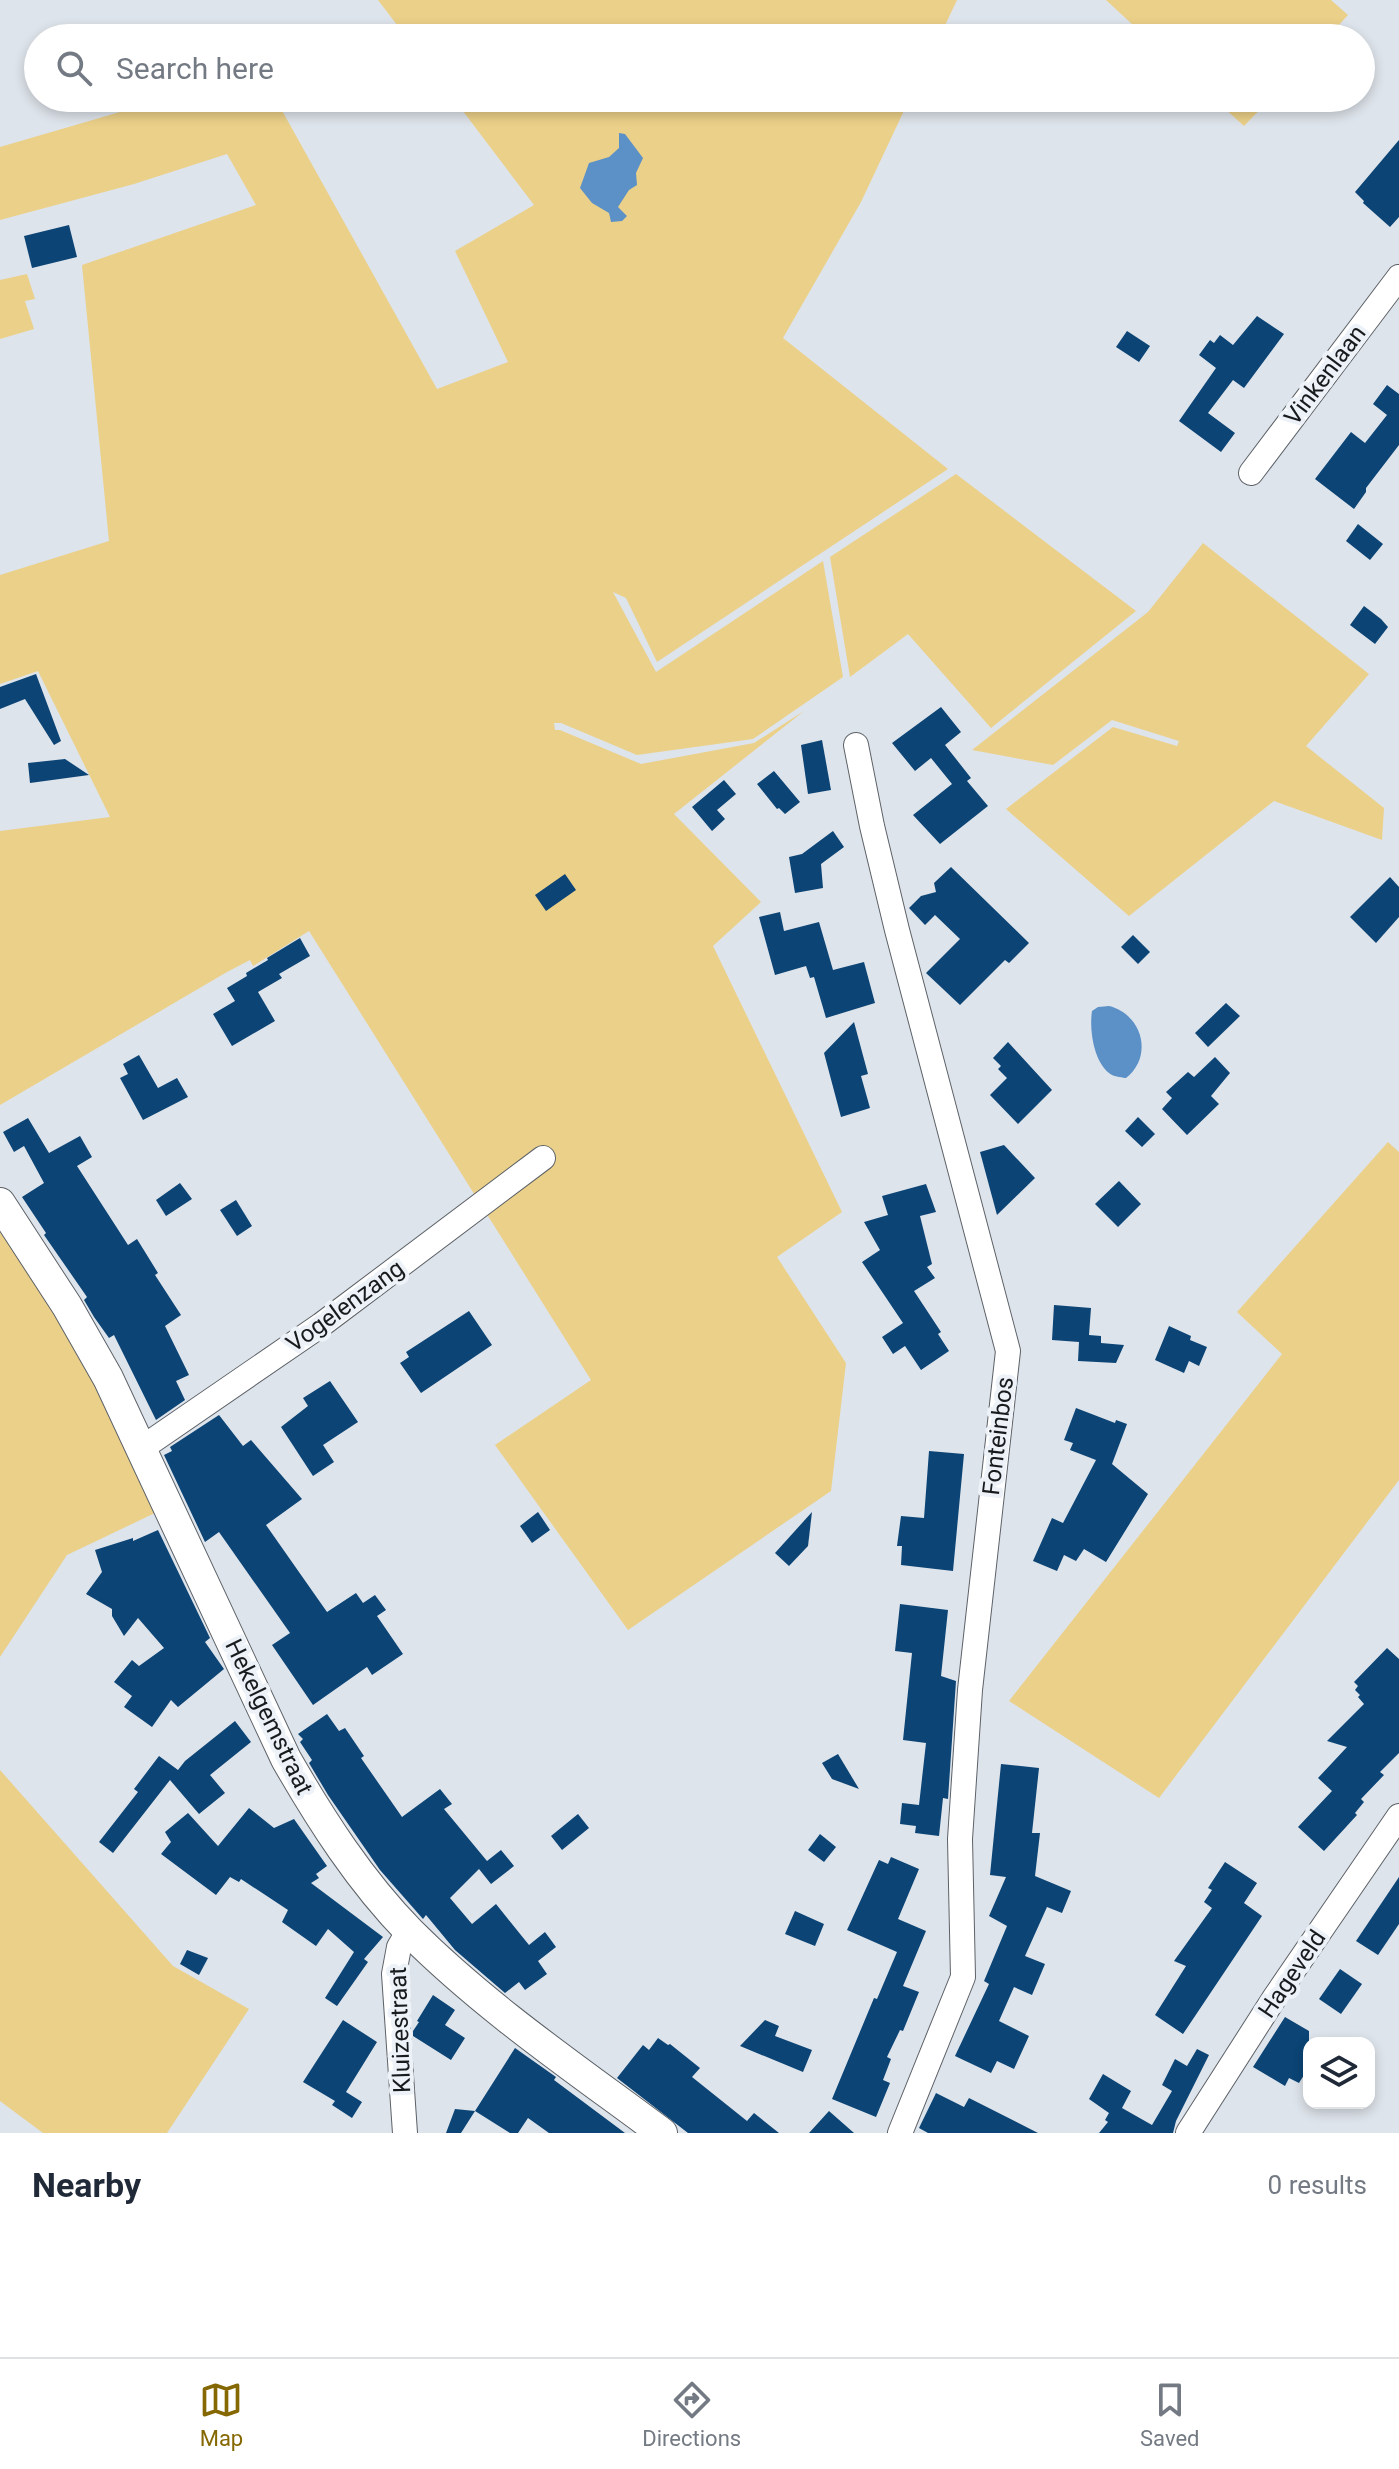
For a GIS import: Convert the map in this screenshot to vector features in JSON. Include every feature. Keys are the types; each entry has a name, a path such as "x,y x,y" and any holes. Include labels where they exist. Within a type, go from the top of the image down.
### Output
{"street":[{"name":"Vinkenlaan","path":"1251,473 1399,277"},
{"name":"Fonteinbos","path":"856,745 897,930 1008,1351 970,1690 960,1839 963,1977 900,2133"},
{"name":"Vogelenzang","path":"142,1448 321,1325 543,1158"},
{"name":"Hekelgemstraat","path":"0,1203 67,1306 108,1378 286,1759 317,1814 356,1868 409,1930 485,2000 662,2133"},
{"name":"Hageveld","path":"1188,2133 1275,1997 1399,1816"},
{"name":"Kluizestraat","path":"405,2133 394,1974 399,1947 409,1930"}],"shaded area":[{"path":"378,0 957,0 946,24 396,24"},
{"path":"1106,0 1331,0 1348,15 1340,24 1132,24"},
{"path":"120,112 283,112 437,389 508,362 455,251 534,205 464,112 903,112 861,202 783,338 948,469 657,662 626,598 613,592 656,672 823,561 843,677 753,739 637,755 561,723 554,723 555,730 641,764 754,743 804,711 674,814 761,902 713,946 842,1212 777,1257 846,1363 831,1491 628,1630 495,1445 591,1380 309,931 253,966 250,960 227,972 0,1105 0,831 110,817 38,671 0,684 0,575 109,541 82,265 256,205 227,154 134,184 0,220 0,147"},
{"path":"1228,112 1258,112 1244,126"},
{"path":"27,274 35,299 25,301 34,329 0,339 0,280"},
{"path":"956,474 1136,611 991,728 908,634 850,677 830,557"},
{"path":"1203,543 1369,674 1306,746 1384,808 1382,840 1274,801 1129,916 1006,809 1113,727 1177,746 1179,741 1112,720 1053,765 972,750 1148,612"},
{"path":"1388,1142 1399,1152 1399,1480 1159,1798 1009,1701 1282,1354 1237,1312"},
{"path":"0,1226 75,1343 157,1512 67,1555 0,1657"},
{"path":"0,1770 173,1966 249,2009 167,2133 43,2133 0,2101"}],"water":[{"path":"619,133 625,134 643,158 636,173 637,185 629,190 618,207 627,216 622,221 611,222 609,213 592,203 580,188 589,163 609,157 619,148"},
{"path":"1109,1006 1130,1018 1140,1037 1140,1059 1126,1078 1112,1075 1106,1070 1094,1046 1092,1011"}],"building":[{"path":"1399,140 1399,217 1390,227 1355,192"},
{"path":"69,225 77,257 32,268 24,236"},
{"path":"1257,316 1284,334 1244,388 1233,380 1208,413 1235,433 1221,452 1179,421 1216,368 1199,355 1210,340 1214,343 1220,335 1233,345"},
{"path":"1127,331 1150,346 1139,362 1116,347"},
{"path":"1387,385 1399,394 1399,445 1354,509 1315,479 1351,432 1365,443 1387,415 1373,404"},
{"path":"1358,524 1383,544 1370,560 1346,541"},
{"path":"1364,606 1388,627 1375,644 1350,625"},
{"path":"36,674 61,741 54,745 25,699 0,709 0,687"},
{"path":"941,707 961,732 945,745 971,778 967,781 988,806 940,844 913,815 952,784 931,758 915,771 892,743"},
{"path":"822,740 831,790 808,794 801,745"},
{"path":"65,759 89,775 30,783 28,763"},
{"path":"774,771 800,802 785,814 777,809 757,784"},
{"path":"724,780 736,794 717,810 725,819 712,831 692,807"},
{"path":"833,831 844,847 821,864 823,888 795,893 789,857 802,854"},
{"path":"951,867 1029,943 1009,963 1005,960 960,1005 926,973 960,939 935,915 925,925 909,908 921,896 936,892 934,883"},
{"path":"565,874 576,890 546,911 535,895"},
{"path":"1390,877 1399,887 1399,917 1376,943 1350,917"},
{"path":"780,912 784,931 819,922 833,970 864,962 875,1003 826,1018 814,977 810,978 806,966 775,975 759,917"},
{"path":"1133,935 1150,952 1138,964 1121,947"},
{"path":"300,938 310,956 279,974 282,978 258,992 275,1021 232,1046 213,1014 235,1001 227,988"},
{"path":"1226,1003 1240,1016 1208,1047 1195,1033"},
{"path":"854,1022 868,1074 861,1076 870,1108 841,1117 824,1053"},
{"path":"1008,1042 1052,1090 1018,1124 990,1095 1007,1078 993,1058"},
{"path":"139,1055 158,1088 177,1078 188,1097 143,1120 120,1078 128,1074 123,1064"},
{"path":"1215,1057 1230,1073 1211,1096 1219,1104 1187,1135 1162,1109 1172,1098 1166,1092 1188,1072 1194,1077"},
{"path":"1138,1117 1155,1134 1142,1147 1125,1131"},
{"path":"28,1118 49,1153 80,1136 92,1157 77,1166 128,1245 137,1239 158,1273 155,1275 181,1315 165,1326 189,1375 176,1381 185,1400 156,1420 114,1335 109,1338 94,1317 84,1300 87,1297 22,1197 44,1183 24,1146 14,1152 3,1132"},
{"path":"1004,1145 1035,1178 997,1215 980,1152"},
{"path":"1119,1181 1141,1204 1118,1227 1095,1204"},
{"path":"180,1183 192,1199 166,1216 156,1200"},
{"path":"926,1184 936,1212 920,1216 932,1264 927,1267 935,1278 914,1291 941,1332 938,1334 949,1351 921,1370 905,1346 893,1354 882,1337 903,1323 862,1262 880,1250 864,1222 888,1215 882,1196"},
{"path":"236,1200 252,1226 237,1236 220,1210"},
{"path":"1054,1305 1091,1308 1089,1335 1101,1336 1101,1343 1124,1345 1116,1363 1078,1361 1079,1342 1052,1340"},
{"path":"469,1311 492,1345 421,1393 400,1363 409,1357 406,1352"},
{"path":"1169,1326 1207,1347 1199,1366 1189,1361 1184,1373 1155,1360"},
{"path":"330,1381 358,1422 323,1445 334,1462 313,1476 281,1427 308,1406 303,1398"},
{"path":"1076,1408 1115,1423 1116,1420 1127,1424 1112,1464 1148,1494 1106,1562 1084,1549 1076,1561 1064,1555 1057,1571 1033,1561 1052,1518 1063,1523 1096,1460 1070,1450 1073,1443 1064,1440"},
{"path":"219,1415 243,1446 251,1440 302,1499 266,1525 327,1612 356,1593 363,1603 375,1595 386,1610 377,1616 403,1654 372,1675 367,1667 313,1705 272,1645 290,1633 219,1532 205,1542 164,1455 172,1451 170,1447"},
{"path":"929,1451 964,1454 953,1571 901,1565 902,1546 897,1546 901,1516 924,1518"},
{"path":"538,1512 550,1530 532,1543 520,1526"},
{"path":"812,1512 808,1546 789,1566 775,1553"},
{"path":"158,1530 210,1638 205,1642 224,1669 178,1707 171,1700 152,1727 124,1707 132,1696 114,1682 132,1660 139,1666 164,1648 138,1618 124,1636 112,1616 112,1609 86,1594 102,1572 95,1550 133,1538 133,1541"},
{"path":"900,1604 948,1610 941,1676 956,1681 948,1799 943,1798 939,1836 915,1833 916,1826 900,1824 902,1803 919,1805 926,1743 903,1740 912,1653 895,1651"},
{"path":"1387,1648 1399,1659 1399,1753 1380,1772 1384,1775 1361,1799 1364,1802 1355,1813 1357,1815 1324,1851 1298,1827 1332,1791 1318,1778 1347,1747 1327,1741 1364,1704 1358,1697 1360,1695 1355,1690 1358,1686 1354,1682"},
{"path":"327,1714 339,1731 345,1728 364,1756 361,1758 402,1817 440,1789 452,1804 444,1809 487,1861 501,1850 514,1866 491,1884 479,1869 450,1898 472,1924 496,1904 529,1945 545,1932 556,1947 538,1961 547,1974 525,1990 519,1982 505,1993 455,1950 426,1915 423,1919 380,1870 328,1795 300,1742 303,1739 298,1734"},
{"path":"235,1721 251,1742 210,1775 225,1793 199,1814 170,1780 113,1853 99,1842 138,1792 134,1789 159,1756 178,1770"},
{"path":"838,1754 859,1789 832,1779 822,1763"},
{"path":"1001,1764 1039,1768 1032,1833 1040,1833 1035,1876 1071,1891 1062,1913 1047,1907 1025,1956 1045,1964 1032,1995 1014,1987 999,2021 1029,2036 1014,2069 997,2061 991,2073 955,2056 989,1984 984,1981 1007,1926 989,1916 1006,1877 990,1875"},
{"path":"249,1808 274,1828 294,1819 327,1866 316,1874 319,1878 311,1883 383,1937 364,1959 368,1962 337,2006 325,1998 354,1952 328,1929 316,1946 282,1922 288,1910 241,1879 239,1882 230,1877 216,1895 161,1854 171,1842 165,1832 188,1813 218,1846"},
{"path":"578,1814 589,1828 562,1850 551,1836"},
{"path":"820,1834 836,1847 824,1862 808,1850"},
{"path":"891,1857 919,1869 898,1919 926,1931 903,1986 919,1992 903,2031 900,2030 887,2057 891,2059 883,2080 890,2083 876,2117 832,2099 874,1998 877,1999 897,1952 847,1930 879,1860 888,1864"},
{"path":"1225,1862 1257,1883 1244,1903 1262,1916 1183,2034 1155,2015 1186,1966 1174,1961 1212,1908 1204,1902 1212,1890 1208,1888"},
{"path":"1399,1877 1399,1924 1378,1955 1356,1941"},
{"path":"795,1911 824,1924 815,1946 785,1934"},
{"path":"187,1950 208,1958 199,1975 180,1964"},
{"path":"1340,1969 1362,1984 1341,2014 1319,1999"},
{"path":"433,1995 455,2010 445,2025 465,2038 451,2060 413,2036 417,2021"},
{"path":"1285,2017 1309,2031 1309,2037 1303,2037 1303,2077 1299,2083 1289,2078 1285,2086 1253,2067"},
{"path":"343,2020 377,2042 346,2092 362,2102 352,2118 332,2105 335,2101 303,2082"},
{"path":"765,2020 779,2026 775,2036 812,2050 803,2072 740,2046"},
{"path":"658,2038 700,2068 692,2077 747,2121 754,2113 779,2133 688,2133 617,2078 643,2045 649,2050"},
{"path":"515,2048 625,2133 549,2133 528,2118 518,2133 510,2133 475,2111"},
{"path":"1197,2049 1209,2055 1173,2133 1099,2133 1108,2122 1105,2120 1109,2113 1089,2099 1103,2074 1131,2091 1122,2108 1152,2125 1172,2091 1162,2085 1175,2059 1187,2066"},
{"path":"936,2093 964,2107 969,2098 1038,2133 928,2133 919,2128"},
{"path":"455,2109 475,2111 461,2133 446,2133"},
{"path":"829,2111 854,2133 809,2133"}]}
